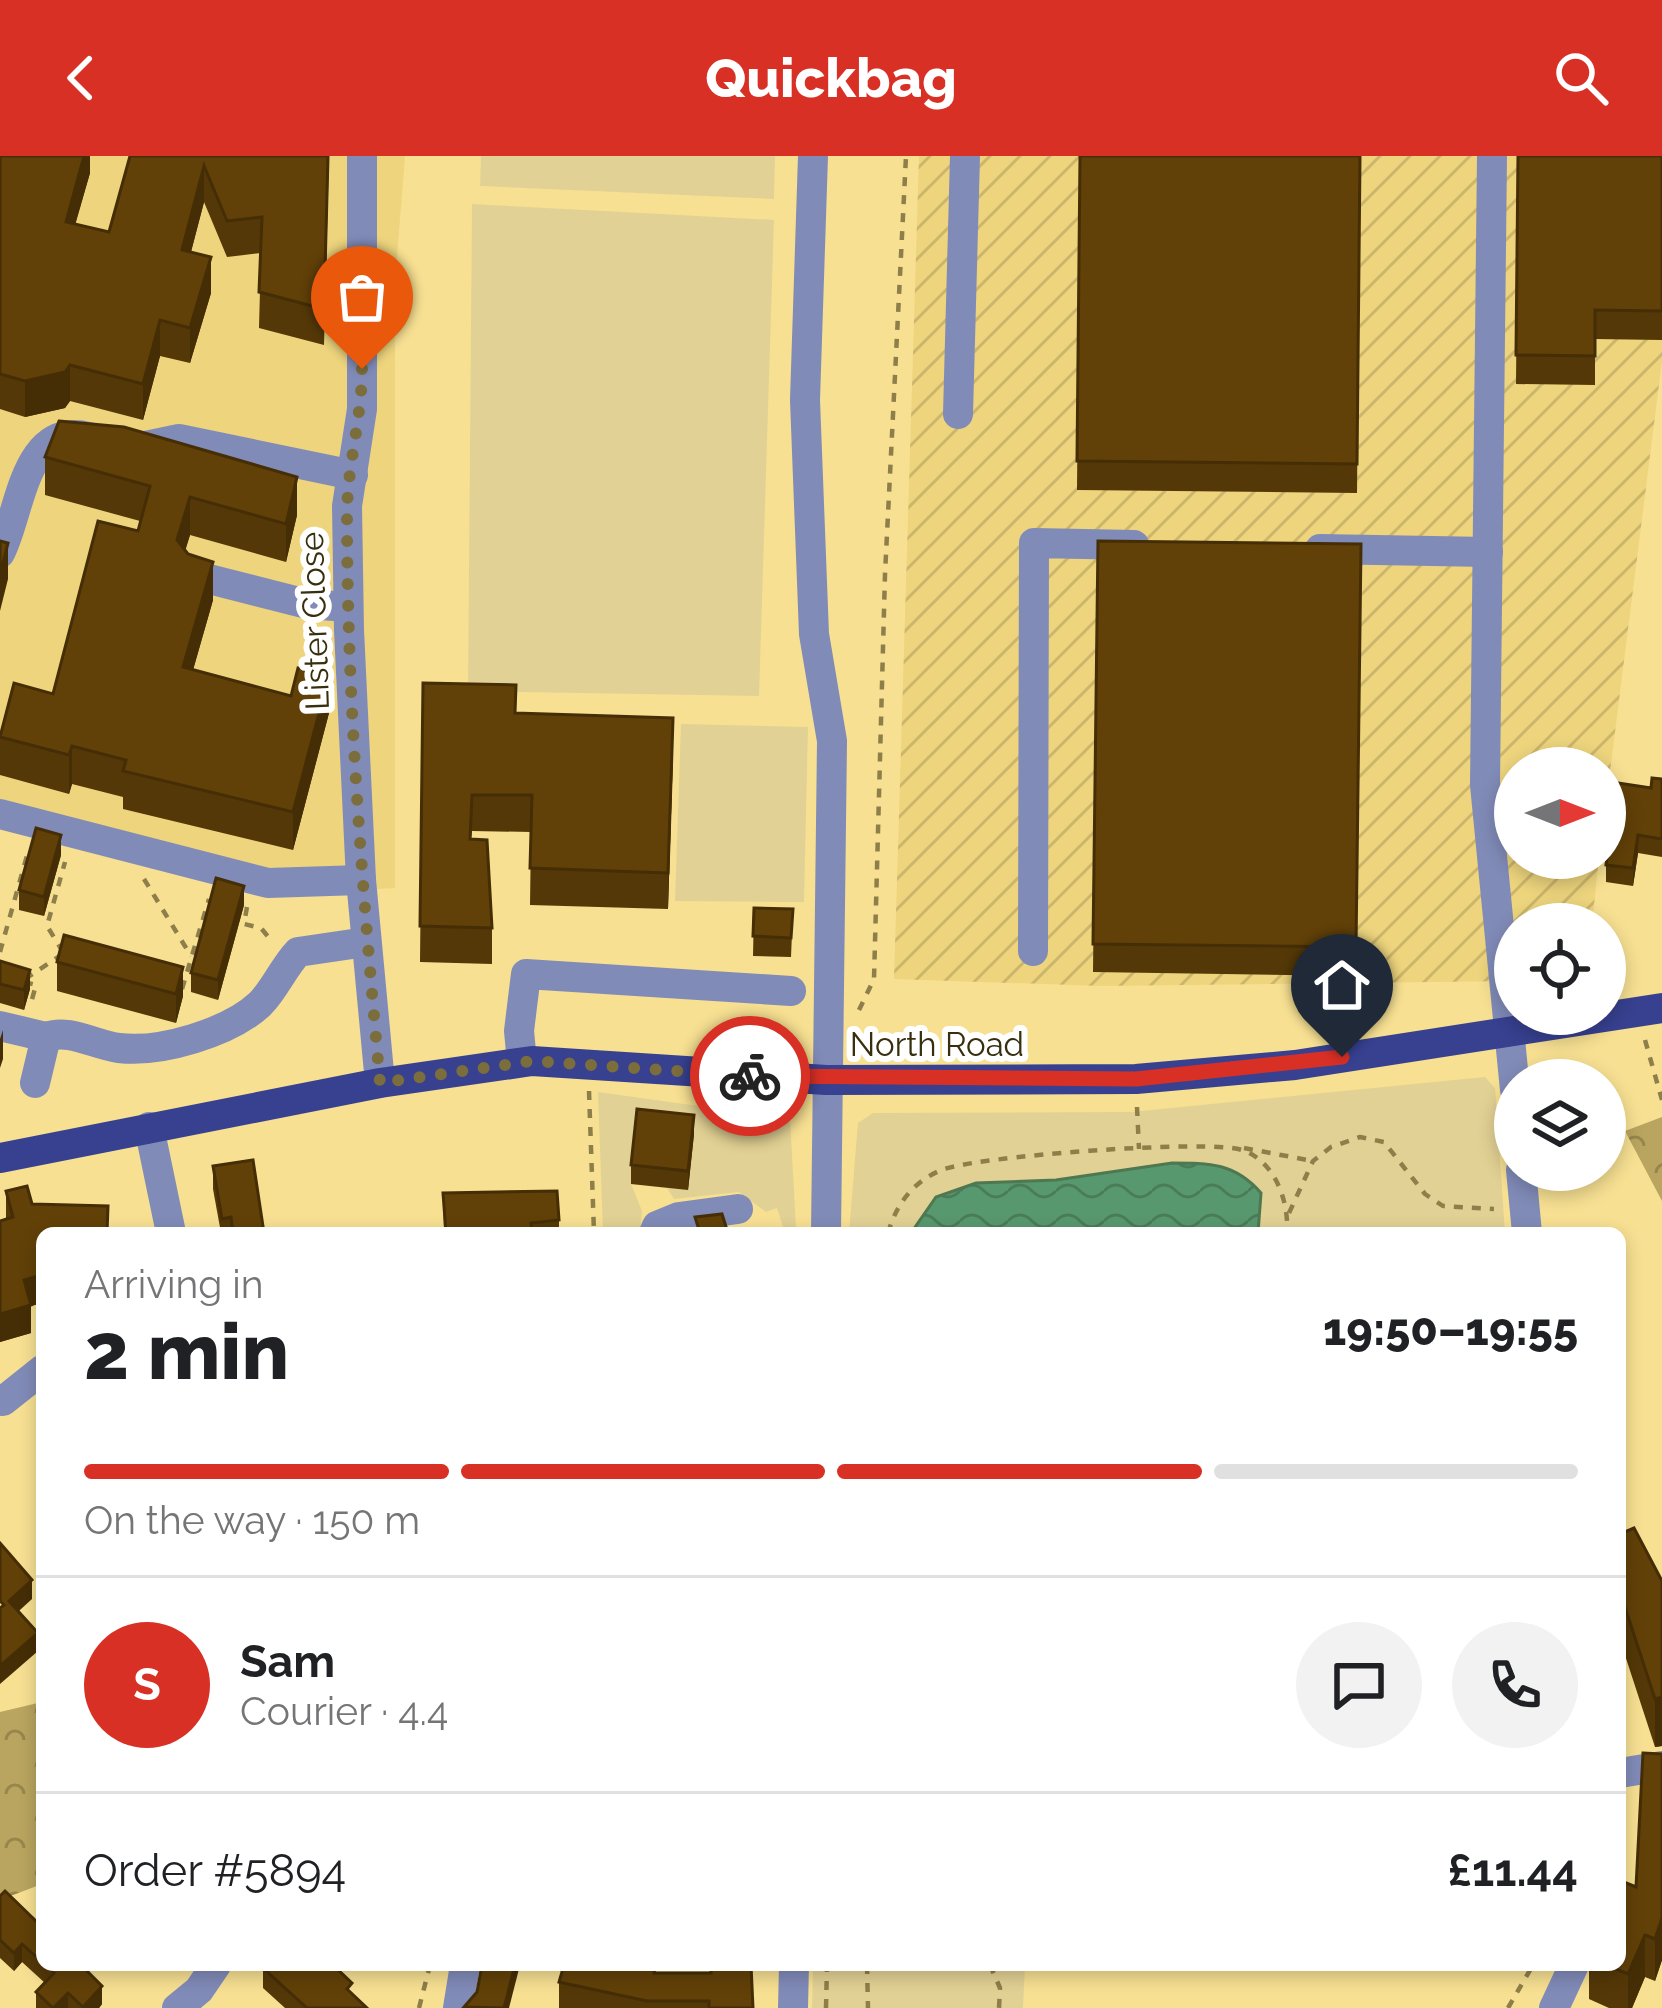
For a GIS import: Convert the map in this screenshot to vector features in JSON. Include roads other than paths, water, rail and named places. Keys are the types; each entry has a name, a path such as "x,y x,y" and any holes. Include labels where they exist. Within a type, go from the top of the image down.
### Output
{"main road":[{"name":"North Road","path":"0,1158 380,1083 522,1062 587,1061 826,1080 1136,1079 1295,1065 1494,1033"}],"street":[{"name":"Lister Close","path":"362,156 362,409 347,506 348,607 361,880 380,1083"},
{"path":"813,156 805,400 814,634 832,740 826,1227"},
{"path":"958,414 965,156"},
{"path":"1492,156 1485,785 1497,903"},
{"path":"0,554 33,462 46,443 64,436 140,448 179,439 353,476"},
{"path":"1033,951 1034,543 1173,546"},
{"path":"1288,548 1488,551"},
{"path":"200,577 307,604 348,607"},
{"path":"0,814 268,883 361,880"},
{"path":"35,1083 23,1032 57,1033 121,1048 157,1046 201,1034 258,1006 298,952 367,942"},
{"path":"522,1062 519,1031 526,974 791,991"},
{"path":"149,1127 170,1227"},
{"path":"657,1227 680,1217 738,1209"},
{"path":"3,1401 36,1375"},
{"path":"1626,1772 1662,1766"},
{"path":"458,2008 464,1971"},
{"path":"794,1971 794,2008"},
{"path":"1562,2005 1572,1971"}],"water":[{"path":"1172,1163 1221,1167 1261,1193 1258,1227 915,1227 936,1197 976,1183 1056,1180"}]}
